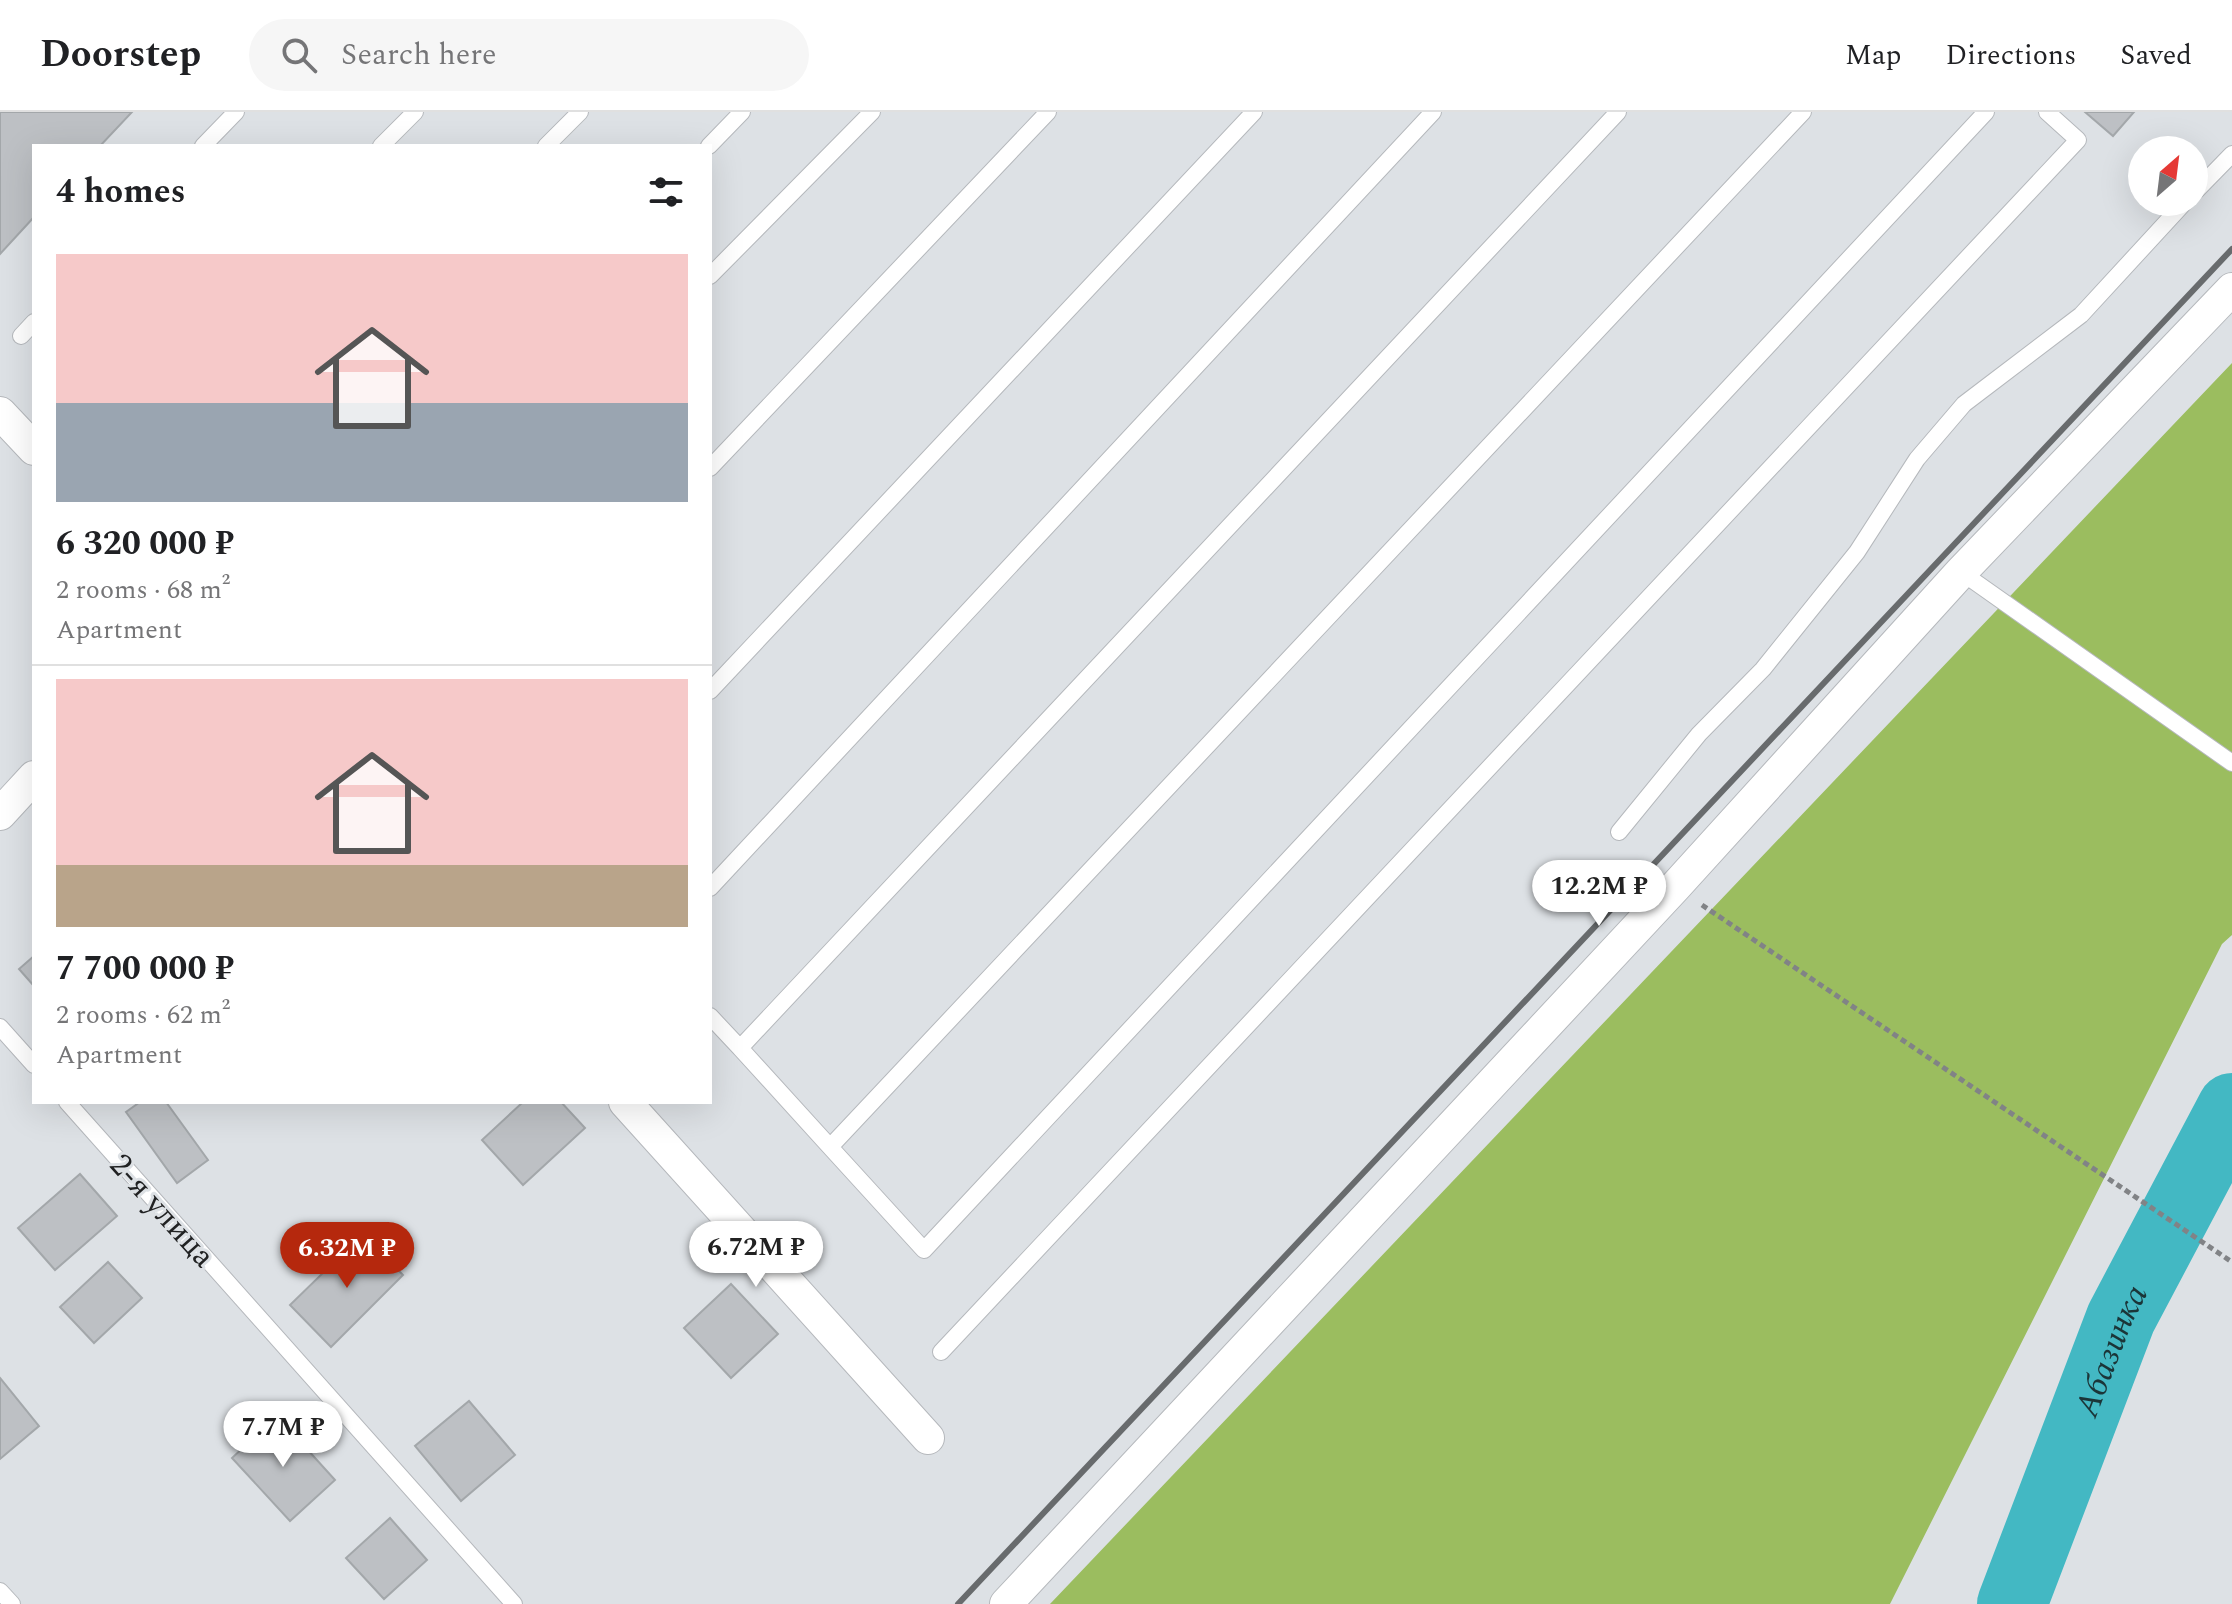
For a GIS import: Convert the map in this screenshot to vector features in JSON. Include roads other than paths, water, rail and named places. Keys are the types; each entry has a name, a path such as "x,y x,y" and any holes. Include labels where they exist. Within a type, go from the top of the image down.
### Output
{"street":[{"path":"1006,1604 1675,887 1961,572 2232,289"},
{"path":"0,413 32,447"},
{"path":"0,814 32,779"},
{"path":"627,1104 928,1438"}],"lane":[{"path":"205,144 236,112"},
{"path":"383,144 415,112"},
{"path":"548,144 580,112"},
{"path":"711,144 742,112"},
{"path":"712,274 872,112"},
{"path":"712,466 1048,112"},
{"path":"712,689 1254,112"},
{"path":"712,886 1433,112"},
{"path":"740,1048 1618,112"},
{"path":"830,1147 1803,112"},
{"path":"712,1018 924,1250 1986,112"},
{"path":"941,1352 2078,140 2047,112"},
{"path":"2208,179 2232,154"},
{"path":"1619,832 1699,734 1763,669 1857,552 1917,459 1964,404 2081,315 2172,216"},
{"path":"21,336 32,324"},
{"path":"1961,572 2232,763"},
{"path":"0,1027 32,1063"},
{"name":"2-я улица","path":"69,1104 514,1604"},
{"path":"0,1591 12,1604"}],"waterway":[{"name":"Абазинка","path":"2012,1604 2121,1318 2232,1108"}],"railway":[{"path":"958,1604 2232,249"}]}
